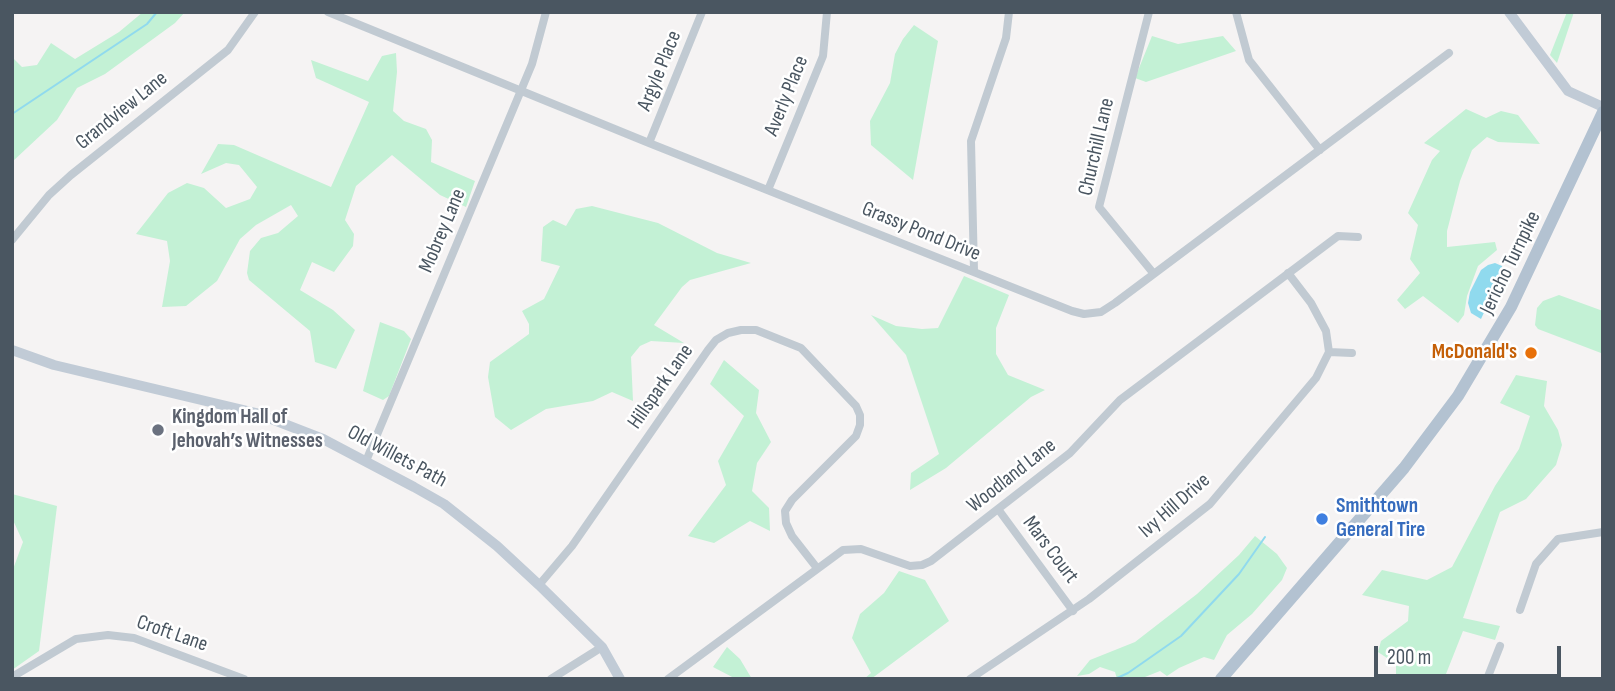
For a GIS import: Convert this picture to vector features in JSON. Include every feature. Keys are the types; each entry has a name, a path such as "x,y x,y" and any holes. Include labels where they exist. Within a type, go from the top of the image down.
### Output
{"main road":[{"path":"1509,12 1568,91 1603,110"},
{"name":"Jericho Turnpike","path":"1221,679 1404,468 1458,396 1511,307 1603,110"},
{"name":"Old Willets Path","path":"12,350 54,365 256,413 323,439 366,461 444,504 497,546 602,647 620,679"}],"street":[{"name":"Grandview Lane","path":"12,240 49,195 71,175 228,50 256,12"},
{"name":"Grassy Pond Drive","path":"328,12 521,92 1084,314 1101,312 1154,275 1449,53"},
{"name":"Mobrey Lane","path":"366,461 521,92 532,64 545,12"},
{"name":"Argyle Place","path":"649,143 702,12"},
{"name":"Averly Place","path":"768,190 823,56 827,12"},
{"path":"974,271 971,141 1006,38 1009,12"},
{"name":"Churchill Lane","path":"1149,12 1099,207 1154,275"},
{"path":"1236,12 1249,60 1320,150"},
{"name":"Woodland Lane","path":"668,679 843,550 851,548 909,566 922,565 1070,453 1120,400 1288,273 1338,236 1358,237"},
{"path":"1288,273 1311,303 1326,331 1329,352 1352,353"},
{"name":"Hillspark Lane","path":"539,585 572,546 708,350 728,333 741,330 755,330 801,348 856,406 860,415 856,436 792,500 785,511 786,523 792,536 817,568"},
{"name":"Ivy Hill Drive","path":"970,679 1073,611 1210,505 1317,378 1329,352"},
{"name":"Mars Court","path":"998,509 1073,611"},
{"path":"1520,610 1536,564 1558,539 1603,532"},
{"name":"Croft Lane","path":"12,677 76,639 108,635 134,638 244,679"},
{"path":"1487,679 1500,646"},
{"path":"551,679 602,647"}],"green space":[{"path":"143,12 185,12 175,23 105,74 77,88 57,120 12,162 12,57 22,67 37,65 51,43 75,59 119,32"},
{"path":"1567,12 1574,12 1557,63 1550,55"},
{"path":"914,25 938,41 913,180 871,145 870,121 890,83 895,54"},
{"path":"1152,36 1178,44 1223,36 1236,51 1146,82 1135,78"},
{"path":"396,53 393,111 404,121 426,129 432,140 431,162 475,181 466,207 440,195 392,155 356,186 345,220 354,234 353,246 334,272 312,262 300,290 333,310 355,330 336,369 315,362 310,331 249,280 247,273 250,251 261,238 278,233 298,216 291,205 256,225 240,239 217,281 186,306 162,307 170,261 167,241 136,234 168,193 187,183 204,188 226,208 250,199 257,187 239,165 226,163 201,174 218,144 234,145 331,187 369,102 316,78 311,60 368,81 382,56"},
{"path":"1466,109 1486,118 1501,111 1518,115 1540,144 1498,142 1487,137 1472,150 1460,181 1447,231 1447,247 1495,242 1497,250 1478,266 1467,296 1464,315 1458,323 1423,296 1405,309 1397,300 1420,273 1410,259 1418,225 1408,213 1432,160 1440,151 1424,143"},
{"path":"592,206 658,223 717,253 751,263 690,280 682,287 654,325 684,343 651,341 640,346 631,357 633,401 612,392 593,401 546,409 511,430 495,417 488,377 490,362 529,334 529,324 522,311 544,299 560,266 541,261 543,227 553,220 566,226 576,209"},
{"path":"964,276 1009,295 996,328 996,354 1008,375 1045,390 1031,397 946,468 910,490 911,473 939,454 906,355 871,315 896,326 938,328"},
{"path":"1559,295 1603,311 1601,353 1538,329 1535,325 1537,308 1543,301"},
{"path":"380,322 404,331 411,339 389,396 383,400 363,391"},
{"path":"724,360 759,390 756,413 771,442 757,463 752,491 769,508 770,531 750,521 714,543 688,536 726,485 718,461 744,416 710,384"},
{"path":"1516,375 1547,381 1544,406 1558,430 1562,445 1556,465 1526,499 1500,512 1463,618 1500,626 1495,640 1463,631 1444,679 1396,679 1396,664 1378,652 1381,641 1408,621 1409,606 1362,595 1382,570 1427,580 1452,567 1495,486 1519,449 1530,416 1500,403"},
{"path":"12,494 57,506 39,651 12,670 12,572 23,542 12,518"},
{"path":"1255,536 1277,554 1287,568 1282,580 1252,614 1227,635 1214,660 1204,657 1167,676 1160,671 1140,679 1117,679 1115,672 1100,667 1089,674 1077,676 1090,660 1135,642 1197,594 1239,555"},
{"path":"899,571 925,580 949,621 871,679 864,679 871,673 852,638 860,614 884,593"},
{"path":"727,647 740,659 752,679 736,679 713,667"}],"water":[{"path":"1495,263 1502,266 1503,272 1481,319 1471,313 1468,303 1470,292 1481,270"}],"waterway":[{"path":"12,114 147,24 157,12"},
{"path":"1115,679 1181,636 1239,574 1265,537"}],"place":[{"name":"McDonald's","path":"1531,353"},
{"name":"Kingdom Hall of Jehovah’s Witnesses","path":"158,430"},
{"name":"Smithtown General Tire","path":"1322,519"}]}
